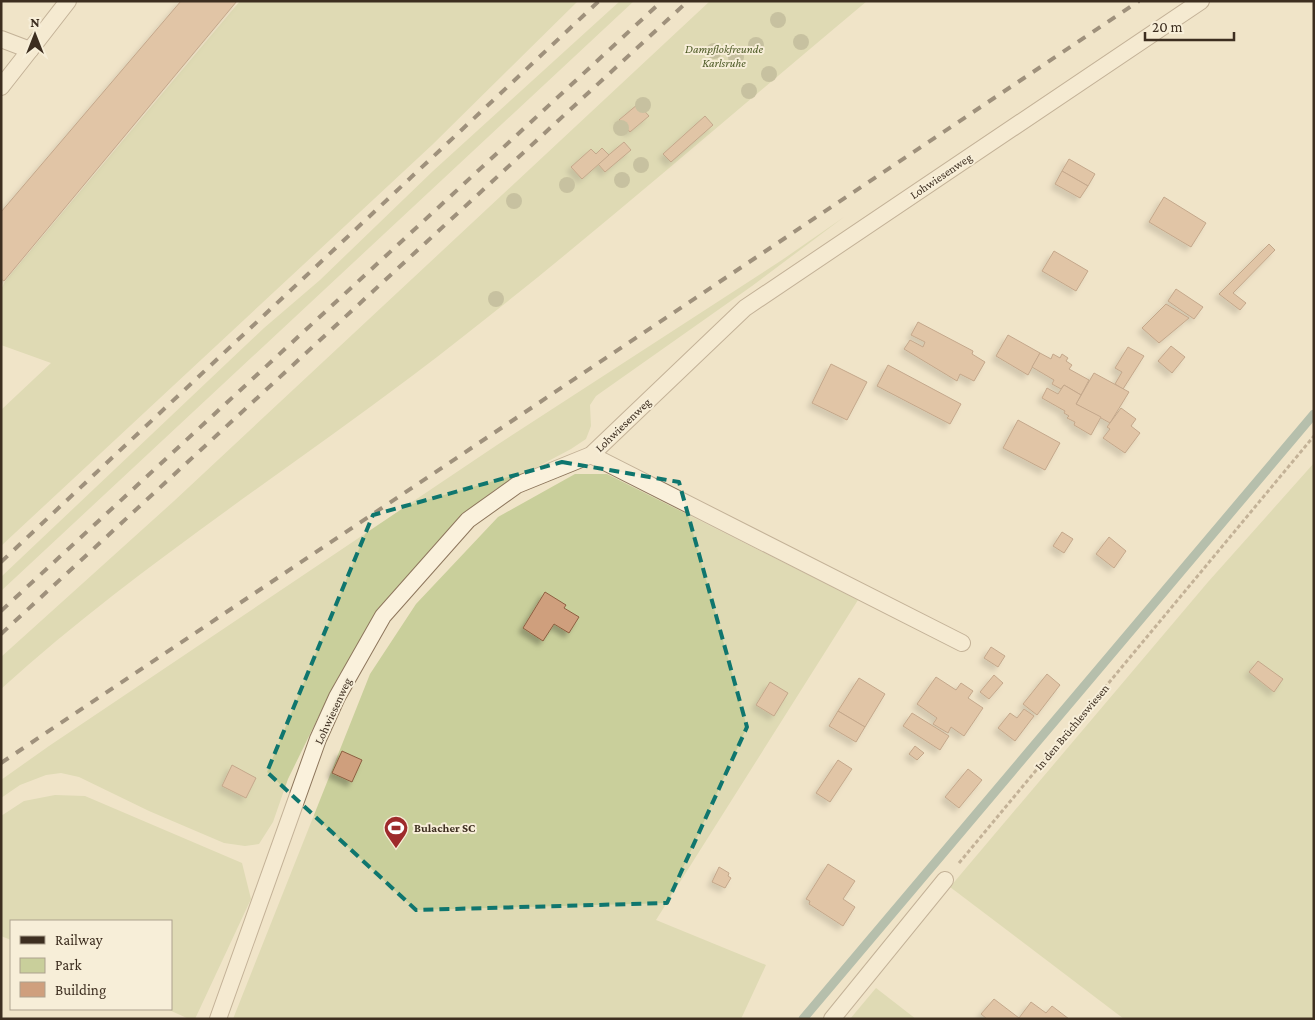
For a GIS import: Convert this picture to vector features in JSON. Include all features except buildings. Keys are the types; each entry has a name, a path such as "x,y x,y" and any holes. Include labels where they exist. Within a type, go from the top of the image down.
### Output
{"lane":[{"path":"1,87 68,1"},
{"name":"Lohwiesenweg","path":"218,1019 318,739 337,698 383,616 468,520 517,485 591,455 745,308 1201,1"},
{"path":"1,39 30,50"},
{"path":"591,455 962,643"},
{"path":"832,1019 945,880"}],"path":[{"name":"In den Brüchleswiesen","path":"945,880 1314,436"}],"highlighted area":[{"path":"562,462 679,482 747,727 667,903 416,910 267,772 373,515"}],"green space":[{"path":"240,1 578,1 432,145 1,546 1,410 51,363 1,345 1,290 5,281"},
{"path":"620,1 634,1 1,591 1,577 264,328 320,280 433,171"},
{"name":"Dampflokfreunde Karlsruhe","path":"710,1 867,1 528,285 412,376 151,566 50,646 1,689 1,657 174,501"},
{"path":"844,217 752,286 596,396 590,405 591,426 586,439 496,489 476,504 435,544 380,608 336,681 288,779 273,822 259,844 245,846 224,843 149,811 79,777 61,773 46,775 20,785 1,798 1,780 49,746 497,445 782,260"},
{"path":"1314,463 1314,1019 1124,1019 950,887 1208,582"},
{"path":"575,474 607,474 858,600 656,920 766,965 741,1019 233,1019 370,674 416,604 498,517"},
{"path":"55,795 85,796 242,863 251,899 195,1019 189,1019 169,1010 172,1010 172,920 10,920 10,940 1,936 1,816 24,801"},
{"path":"876,988 916,1019 850,1019"}],"waterway":[{"path":"803,1019 1314,414"}],"railway":[{"path":"1,562 599,1"},
{"path":"1,611 662,1"},
{"path":"1,634 688,1"},
{"path":"1,763 1139,1"}],"place":[{"name":"Bulacher SC","path":"396,849"}]}
